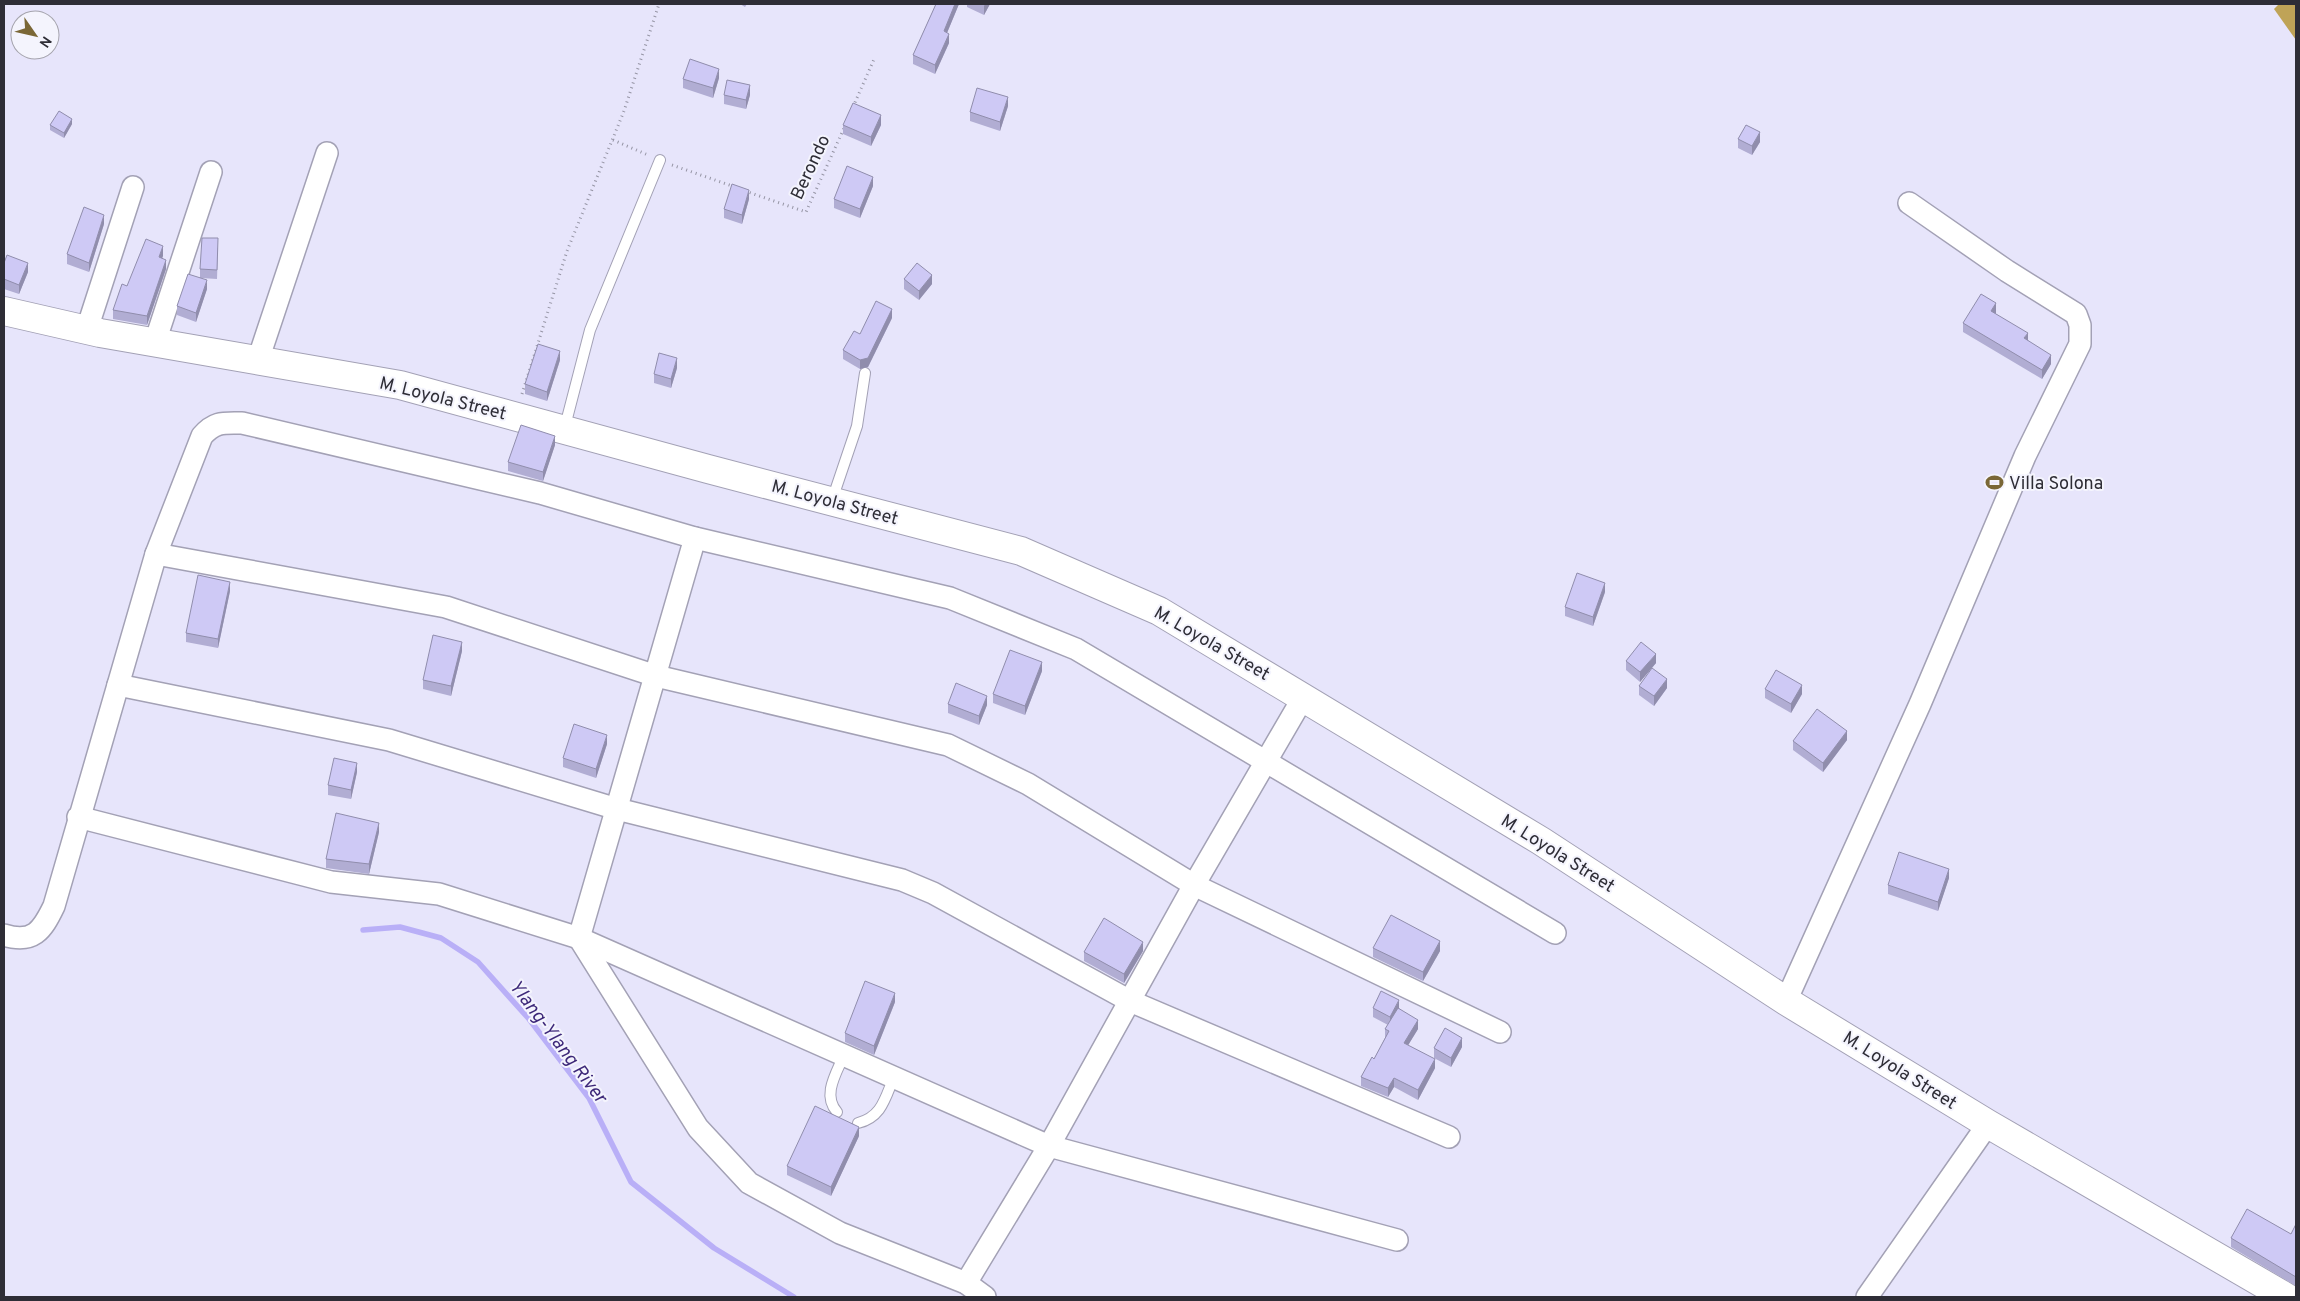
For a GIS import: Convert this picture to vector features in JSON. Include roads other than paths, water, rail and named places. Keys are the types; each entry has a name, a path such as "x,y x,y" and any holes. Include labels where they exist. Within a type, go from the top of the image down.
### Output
{"street":[{"path":"258,360 327,153"},
{"path":"155,342 212,172"},
{"path":"87,329 133,187"},
{"path":"1786,1001 1920,704 2026,456 2080,344 2080,325 2076,314 2007,271 1909,203"},
{"name":"M. Loyola Street","path":"4,311 155,342 400,385 1021,551 1159,611 1541,841 1786,1001 1988,1124 2286,1297"},
{"path":"4,935 20,939 34,936 45,923 54,906 78,817 156,554 202,436 211,426 224,423 242,423 540,493 695,538 950,598 1076,649 1555,933"},
{"path":"695,538 579,938 698,1128 749,1183 840,1233 966,1283 985,1297"},
{"path":"156,554 446,607 656,676 948,745 1028,784 1194,885 1500,1032"},
{"path":"118,685 389,740 617,809 902,880 934,893 1130,1000 1449,1137"},
{"path":"966,1283 1049,1146 1194,885 1297,708"},
{"path":"78,817 331,882 439,894 579,938 1049,1146 1397,1240"},
{"path":"1867,1297 1988,1124"}],"lane":[{"path":"564,430 590,330 660,160"},
{"path":"832,500 856,426 865,373"},
{"path":"837,1112 830,1104 829,1095 844,1055"},
{"path":"858,1123 870,1120 882,1108 894,1077"}],"waterway":[{"name":"Ylang-Ylang River","path":"363,930 400,927 441,938 478,962 529,1019 589,1098 631,1182 714,1248 794,1297"}],"place":[{"name":"Villa Solona","path":"1995,483"}]}
